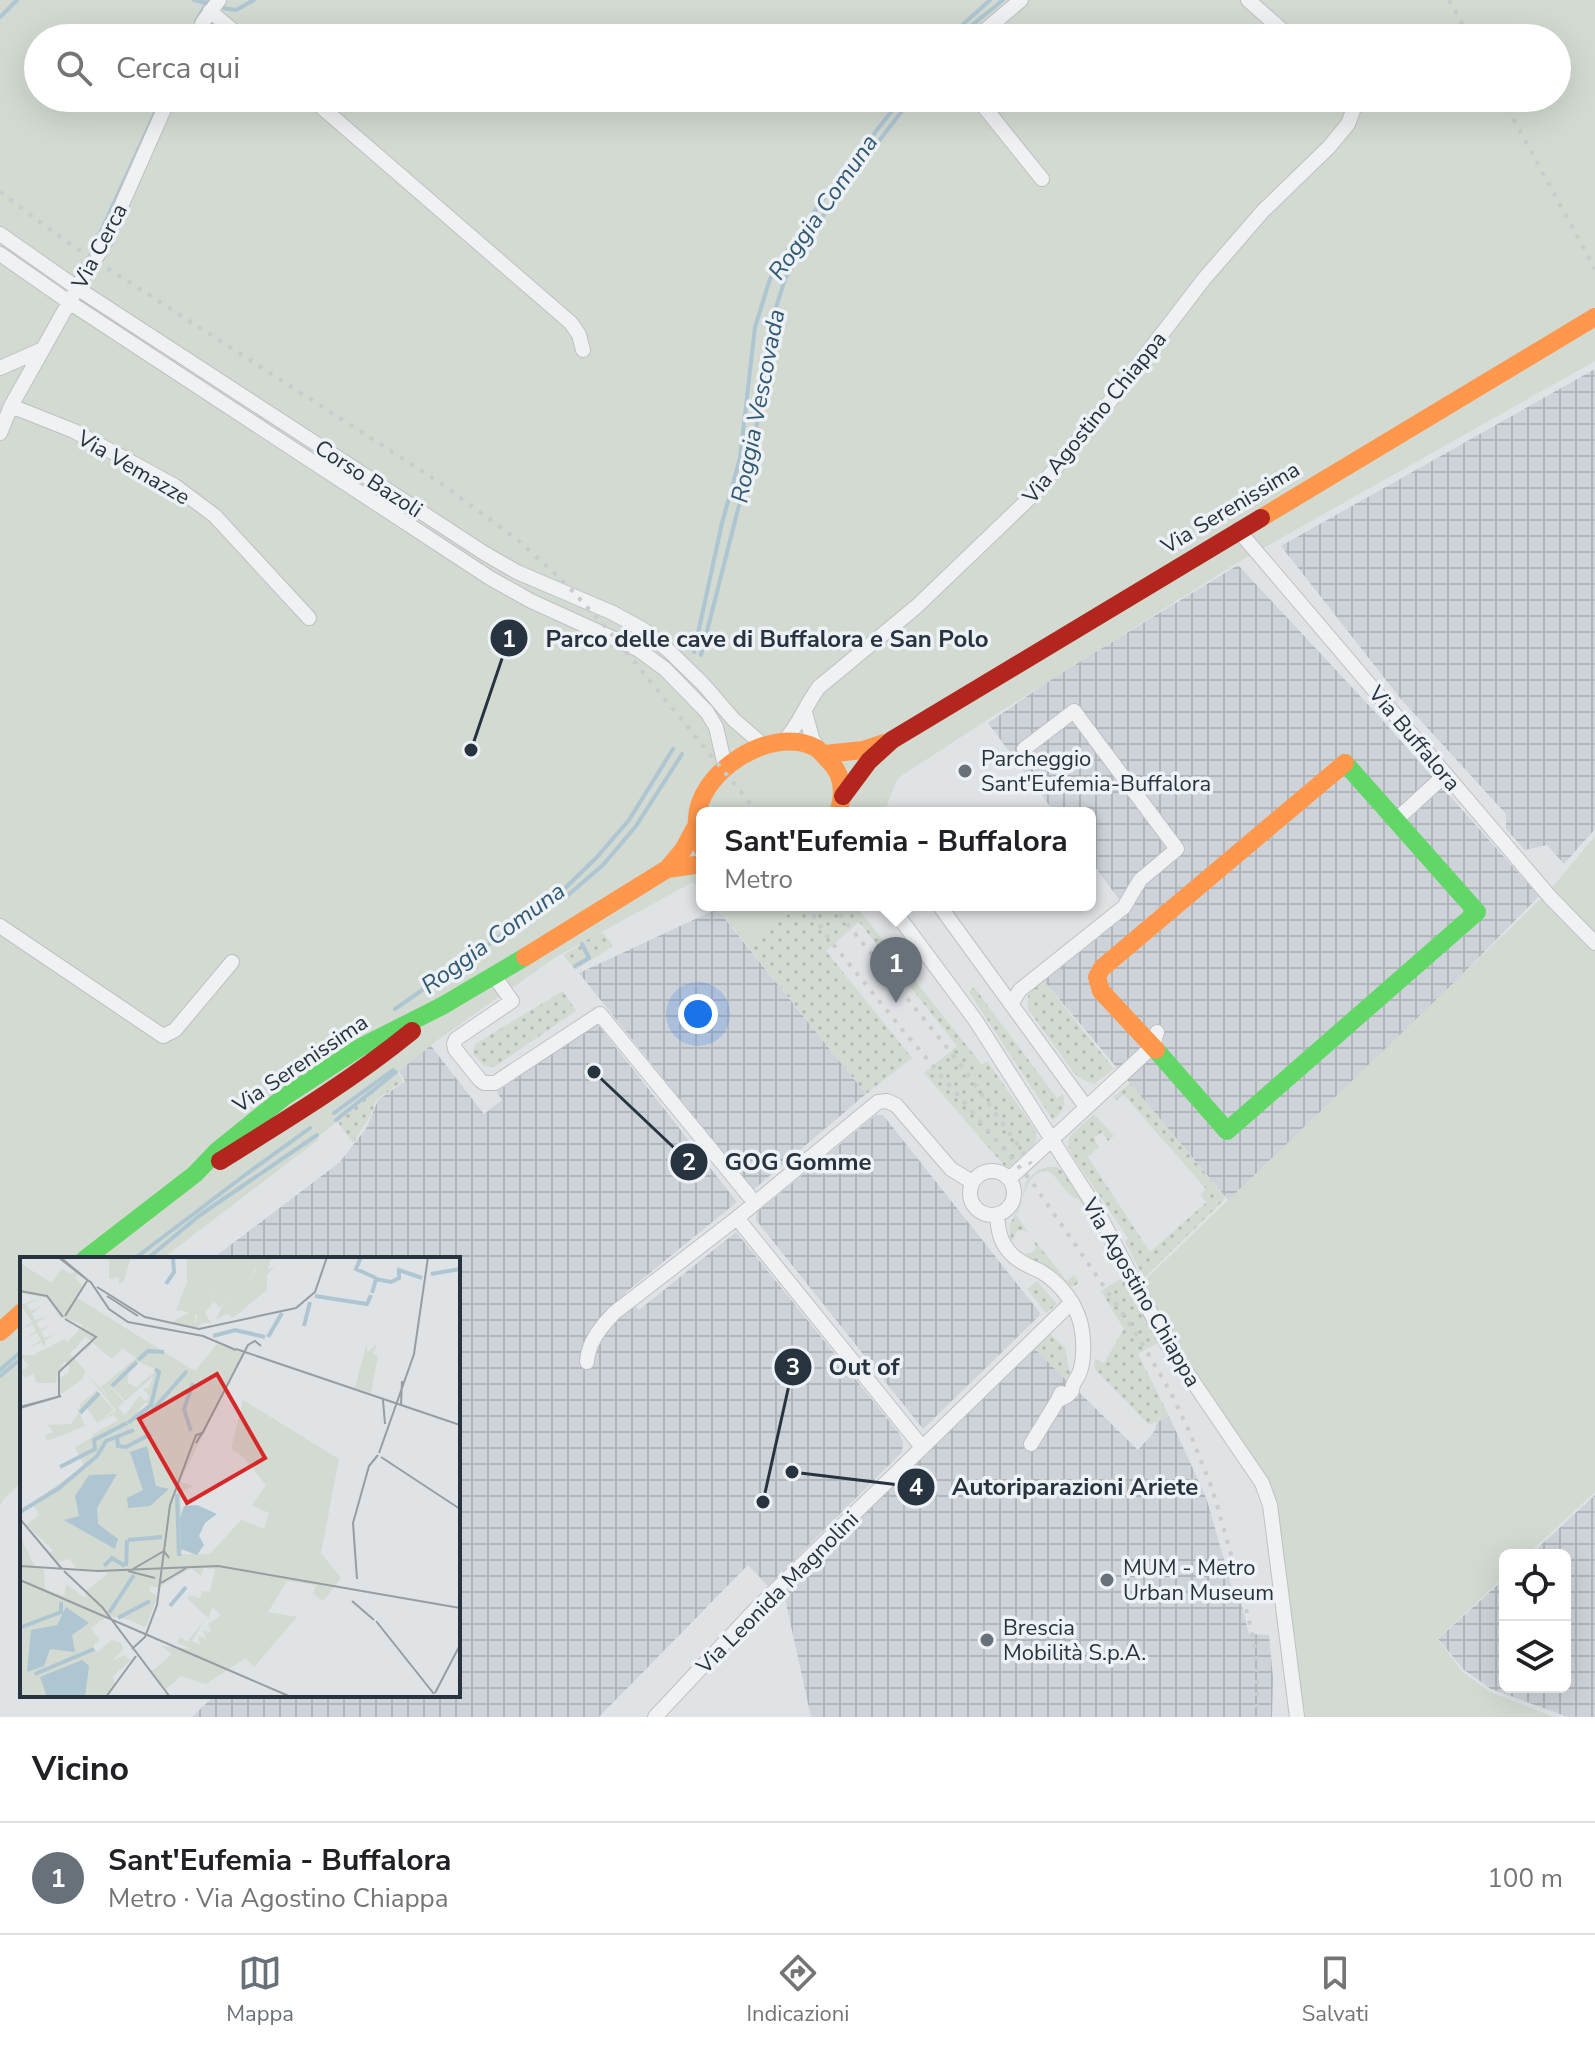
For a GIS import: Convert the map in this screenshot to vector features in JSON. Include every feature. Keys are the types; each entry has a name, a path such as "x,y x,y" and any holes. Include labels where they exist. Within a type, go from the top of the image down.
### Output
{"main road":[{"name":"Via Serenissima","path":"842,807 869,761 892,740 1594,318"},
{"name":"Via Serenissima","path":"699,807 706,789 725,766 763,745 798,742 822,752 863,750 892,740"},
{"name":"Via Serenissima","path":"822,752 839,773 842,807"},
{"path":"1345,763 1477,912 1227,1131 1155,1039 1101,991 1097,977 1102,968 1345,763"},
{"name":"Via Serenissima","path":"195,1174 217,1151 284,1097 359,1048 494,976 667,869 683,850 695,828 696,815"},
{"name":"Via Serenissima","path":"667,869 696,865"},
{"name":"Via Serenissima","path":"87,1257 195,1174 251,1143 384,1054 442,1006"},
{"path":"307,1107 305,1097 310,1091 348,1065 359,1048"},
{"path":"0,1332 20,1314"}],"street":[{"path":"992,24 1021,0"},
{"path":"1248,0 1275,24"},
{"path":"204,24 214,5 230,24"},
{"name":"Via Cerca","path":"43,349 103,247 163,112"},
{"path":"327,112 571,323 579,335 583,350"},
{"path":"988,112 1042,179"},
{"name":"Via Agostino Chiappa","path":"784,741 819,687 916,607 1036,492 1204,279 1263,211 1329,147 1348,124 1352,112"},
{"name":"Corso Bazoli","path":"0,234 77,288 484,553 517,572 613,613 644,630 763,745"},
{"name":"Corso Bazoli","path":"0,254 490,578 531,601 639,650 665,669 707,712 716,727 725,766"},
{"path":"0,368 43,349"},
{"path":"0,433 11,406 43,349"},
{"name":"Via Vemazze","path":"11,406 74,431 175,486 215,516 309,618"},
{"name":"Via Buffalora","path":"1238,530 1550,897 1595,943"},
{"path":"1011,1004 1020,990 1124,907 1140,880 1177,849 1074,711 1024,749"},
{"path":"805,712 812,738 822,752"},
{"path":"1396,820 1445,775"},
{"name":"Via Agostino Chiappa","path":"894,911 976,1021 1095,1207 1166,1342 1262,1483 1270,1505 1297,1717"},
{"path":"943,911 1086,1107"},
{"path":"0,926 163,1036 175,1030 232,962"},
{"path":"494,976 512,1001 456,1039 454,1044 480,1080 495,1083 600,1014 755,1203"},
{"path":"1009,1179 1155,1039"},
{"path":"587,1362 595,1338 614,1313 737,1218 878,1102 887,1101 896,1105 951,1169 972,1182"},
{"path":"990,1171 1004,1174 1009,1179 1013,1186 1010,1207 997,1215 982,1214 976,1209 969,1196 972,1182 990,1171"},
{"path":"997,1215 1001,1237 1011,1253 1026,1266 1046,1275 1072,1302 1080,1317 1083,1346 1078,1376 1072,1385 1061,1392 1031,1444"},
{"path":"737,1218 922,1447"},
{"name":"Via Leonida Magnolini","path":"655,1717 756,1609 1072,1302"}],"shaded area":[{"path":"0,0 1595,0 1595,361 1237,563 984,722 898,778 886,807 696,807 696,885 693,882 556,957 439,1039 318,1140 165,1257 20,1257 20,1484 0,1506"},
{"path":"1595,369 1595,829 1564,864 1547,845 1525,850 1506,829 1506,814 1400,698 1281,546"},
{"path":"1238,565 1376,713 1539,896 1313,1127 1229,1201 1044,981 1129,913 1096,868 1096,807 1051,807 988,723 1058,675"},
{"path":"1595,836 1595,1492 1533,1549 1499,1549 1499,1582 1437,1639 1463,1672 1490,1692 1554,1717 1301,1717 1275,1497 1198,1383 1142,1283 1550,890"},
{"path":"713,911 719,911 866,1094 753,1190 579,973"},
{"path":"719,911 793,911 749,944"},
{"path":"720,911 860,911 982,1065 987,1061 1034,1128 1037,1139 1031,1149 1007,1169 924,1073 957,1046 859,922 826,951 912,1058 866,1094"},
{"path":"597,930 613,946 575,970 563,955 584,943 580,936"},
{"path":"1043,980 1114,1069 1094,1084 1074,1073 1028,1009 1030,992"},
{"path":"974,987 1057,1098 1063,1094 1062,1108 1053,1120 969,992"},
{"path":"563,991 576,1011 494,1067 484,1066 473,1054 475,1044"},
{"path":"596,1022 737,1202 625,1293 639,1310 736,1232 899,1433 903,1442 902,1452 768,1586 748,1565 599,1717 192,1717 213,1697 460,1697 460,1257 215,1257 340,1162 367,1127 378,1100 405,1081 395,1066 428,1042 484,1114 502,1100 497,1092"},
{"path":"393,1066 403,1081 376,1100 371,1115 353,1143 330,1111"},
{"path":"1130,1083 1226,1198 1144,1278 1125,1242 1128,1238 1072,1155 1069,1137 1094,1114 1114,1136 1108,1141 1102,1132 1094,1138 1099,1147 1088,1157 1150,1252 1207,1202 1200,1195 1206,1189 1124,1095 1117,1100 1114,1097"},
{"path":"876,1115 883,1115 1041,1314 923,1429 756,1220 757,1212"},
{"path":"1058,1167 1073,1184 1113,1252 1108,1256 1103,1248 1105,1242 1079,1200 1045,1171 1028,1184 1020,1207 1016,1215 1028,1232 1017,1231 1011,1242 1009,1226 1022,1201 1026,1181 1038,1170"},
{"path":"1034,1240 1067,1281 1074,1275 1079,1282 1075,1286 1070,1286 1058,1273 1022,1255 1033,1252 1036,1248"},
{"path":"1120,1260 1161,1341 1138,1354 1169,1416 1149,1425 1094,1365 1095,1359 1104,1363 1124,1329 1101,1291 1122,1278 1115,1264"},
{"path":"1037,1281 1057,1304 1046,1313 1027,1289"},
{"path":"1050,1334 1065,1348 1070,1374 1065,1379 1033,1347"},
{"path":"1033,1347 1138,1450 1154,1432 1157,1422 1169,1416 1207,1500 1232,1588 1239,1595 1249,1634 1269,1635 1273,1678 1272,1717 811,1717 784,1594"},
{"path":"1595,1495 1595,1717 1568,1717 1502,1693 1571,1693 1571,1549 1536,1549"},
{"path":"1499,1583 1499,1692 1464,1670 1438,1639"}],"waterway":[{"path":"0,17 17,0"},
{"path":"194,0 207,3"},
{"path":"196,21 209,0"},
{"path":"223,8 236,10 254,0"},
{"name":"Roggia Comuna","path":"963,24 990,0"},
{"name":"Roggia Vescovada","path":"973,24 1003,0"},
{"path":"98,238 155,112"},
{"name":"Roggia Comuna","path":"694,652 722,523 740,458 755,327 770,279 826,195 891,112"},
{"name":"Roggia Vescovada","path":"701,655 753,450 773,317 785,279 829,206 901,112"},
{"name":"Roggia Comuna","path":"395,1009 555,898 629,820 673,749"},
{"name":"Roggia Vescovada","path":"561,901 603,865 636,826 682,754"},
{"name":"Roggia Vescovada","path":"575,966 589,958 582,944"},
{"name":"Roggia Comuna","path":"334,1113 393,1070"},
{"name":"Roggia Vescovada","path":"336,1120 396,1072"},
{"name":"Roggia Comuna","path":"137,1257 310,1128"},
{"name":"Roggia Vescovada","path":"149,1257 200,1215 317,1135"},
{"name":"Roggia Comuna","path":"0,1370 20,1353"},
{"name":"Roggia Vescovada","path":"0,1376 20,1360"}],"railway":[{"path":"1449,0 1462,24"},
{"path":"1510,112 1595,269"},
{"path":"0,192 67,242 442,484 519,541 566,584 610,632 753,807"},
{"path":"810,911 905,1033 1032,1182 1134,1330 1170,1391 1213,1491 1243,1596 1254,1641 1257,1717"},
{"path":"837,911 961,1065 1031,1164"}],"traffic: fast":[{"path":"1156,1050 1227,1131 1477,912 1345,763"},
{"path":"88,1257 195,1174 217,1151 284,1097 359,1048 442,1006 525,957"}],"traffic: slow":[{"path":"1261,518 1595,317"},
{"path":"699,807 708,787 722,771 758,748 778,742 798,742 821,752 838,772 841,786 839,807"},
{"path":"825,754 863,750 884,743"},
{"path":"1156,1050 1101,991 1097,977 1102,968 1345,763"},
{"path":"525,957 667,869 683,850 695,828"},
{"path":"667,869 696,865"},
{"path":"0,1332 20,1314"}],"traffic: jam":[{"path":"843,796 869,761 892,740 1261,518"},
{"path":"220,1161 342,1083 412,1031"}],"place":[{"name":"Parco delle cave di Buffalora e San Polo","path":"471,750"},
{"name":"Parcheggio Sant'Eufemia-Buffalora","path":"965,771"},
{"name":"Sant'Eufemia - Buffalora","path":"896,1003"},
{"name":"GOG Gomme","path":"594,1072"},
{"name":"Autoriparazioni Ariete","path":"792,1472"},
{"name":"Out of","path":"763,1502"},
{"name":"MUM - Metro Urban Museum","path":"1107,1580"},
{"name":"Brescia Mobilità S.p.A.","path":"987,1640"}]}
